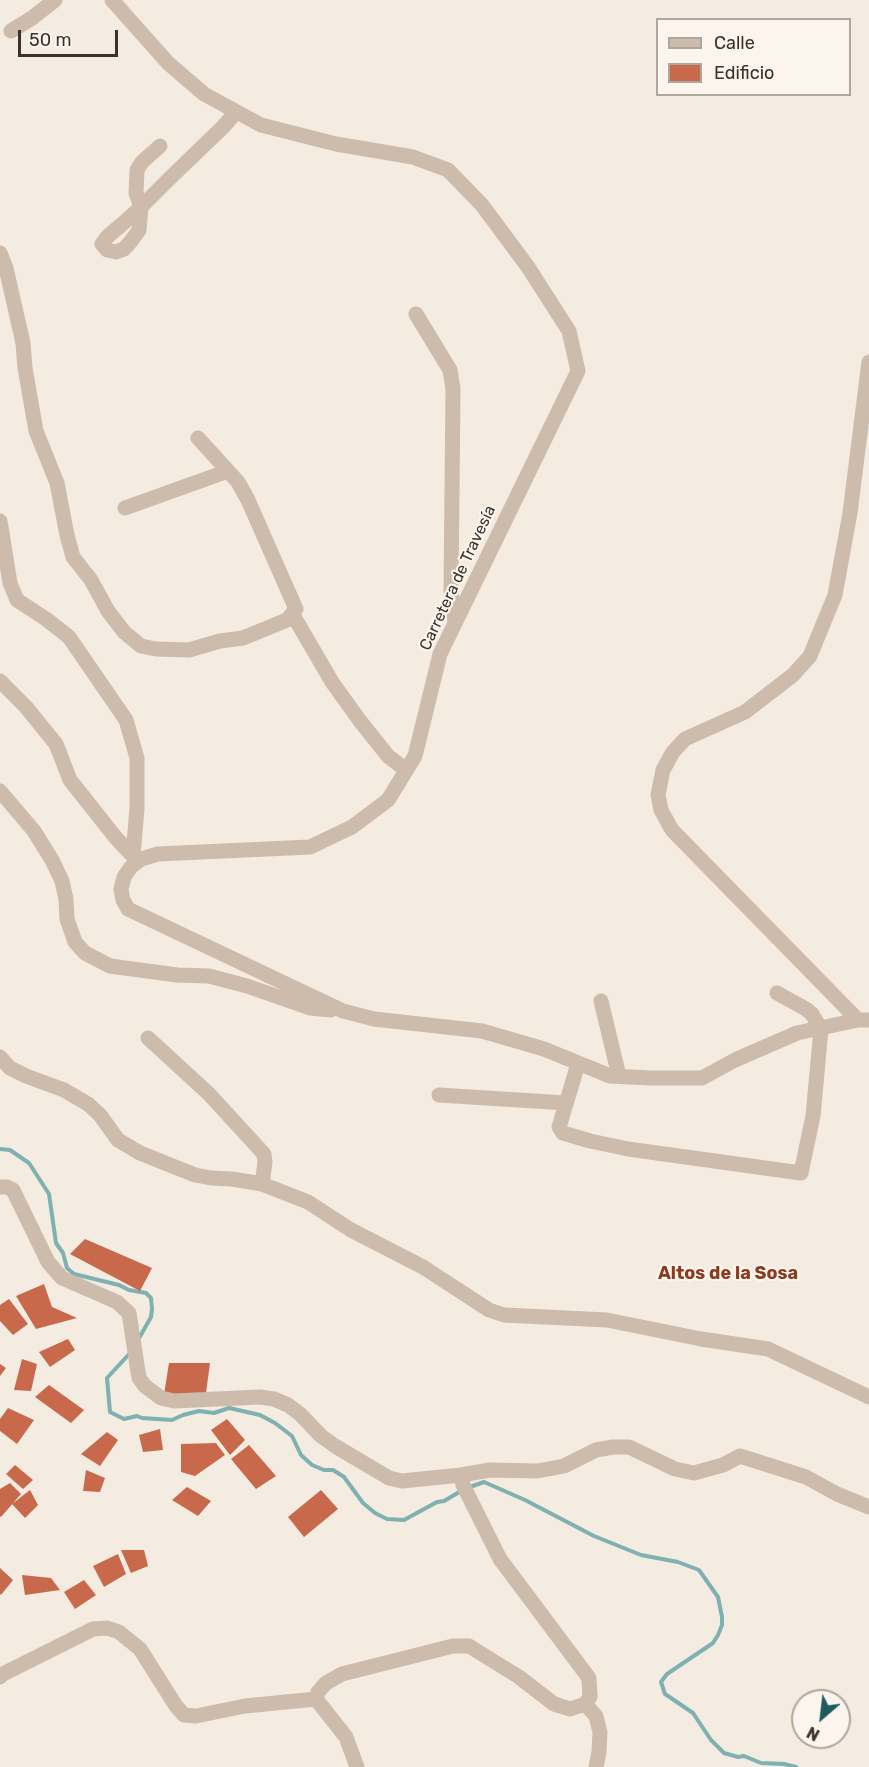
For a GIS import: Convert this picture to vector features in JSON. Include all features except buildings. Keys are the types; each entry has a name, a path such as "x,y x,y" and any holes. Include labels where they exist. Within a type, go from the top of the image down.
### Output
{"street":[{"path":"11,31 55,0"},
{"name":"Carretera de Travesía","path":"112,0 177,71 204,94 261,125 336,144 413,157 448,170 482,205 528,267 570,331 578,371 440,654 415,756 388,800 352,827 310,847 158,854 137,858"},
{"path":"160,146 142,162 137,170 136,193 141,207 236,112"},
{"path":"0,254 6,268 23,343 36,431 57,483 73,557 91,580 108,611 124,632 141,646 189,650 220,641 243,639 287,620 296,609 238,482 198,438"},
{"path":"416,314 450,370 453,389 451,591 455,623"},
{"path":"864,1020 672,830 661,810 658,795 663,770 673,752 685,739 745,712 793,675 810,656 835,595 850,513 869,362"},
{"path":"125,508 228,471"},
{"path":"0,521 10,583 17,600 69,637 126,720 137,758 137,858 124,877 121,889 128,909 343,1011"},
{"path":"293,615 332,682 360,721 387,756 406,770"},
{"path":"0,681 26,706 56,744 70,780 116,838 137,858"},
{"path":"0,791 34,831 62,880 67,919 75,942 85,953 110,966 177,975 209,976 247,986 310,1008 343,1011 374,1019 482,1031 544,1049 610,1076 702,1078 735,1060 797,1033 864,1020"},
{"path":"578,1064 560,1127 562,1133 628,1149 801,1173 813,1116 821,1029 806,1009 777,993"},
{"path":"601,1001 619,1076"},
{"path":"148,1038 208,1094 264,1154 262,1184"},
{"path":"0,1058 10,1068 64,1090 88,1104 100,1115 118,1140 140,1153 195,1175 262,1184 308,1202 351,1230 423,1267 489,1310 504,1315 607,1320 768,1349 869,1397"},
{"path":"439,1095 566,1103"},
{"path":"0,1187 13,1190 48,1262 62,1278 117,1302 129,1313 133,1327 137,1373 145,1386 161,1398 174,1401 260,1397 274,1399 300,1414 321,1436 335,1446 389,1478 402,1481 462,1480 490,1470 537,1471 564,1466 596,1450 629,1447 675,1469 694,1473 723,1465 740,1456 806,1478 869,1507"},
{"path":"316,1699 318,1692 326,1683 342,1674 453,1646 469,1646 482,1653 519,1677 554,1704 570,1709 585,1704 590,1697 589,1678 500,1559 462,1480"},
{"path":"0,1677 93,1629 107,1628 119,1632 140,1649 184,1715 196,1716 245,1706 316,1699"},
{"path":"316,1699 346,1737 357,1767"},
{"path":"585,1704 596,1716 600,1732 596,1767"}],"waterway":[{"path":"0,1149 10,1150 29,1163 49,1194 56,1243 63,1253 67,1268 74,1274 146,1293 151,1298 151,1317 138,1340"},
{"path":"131,1352 107,1378 110,1412 124,1419 137,1416 172,1420 199,1411 214,1413 229,1408 260,1415 292,1436 301,1455 312,1465 324,1470 333,1470 344,1477 363,1503 387,1519 404,1520 461,1491"},
{"path":"467,1488 484,1482 525,1500 594,1536 641,1555 678,1562 699,1570 718,1597 722,1625 713,1643 667,1674 661,1682 665,1694 693,1713 711,1740 724,1753 738,1757 744,1756 761,1763 796,1767"}],"district":[{"name":"Altos de la Sosa","path":"728,1274"}]}
